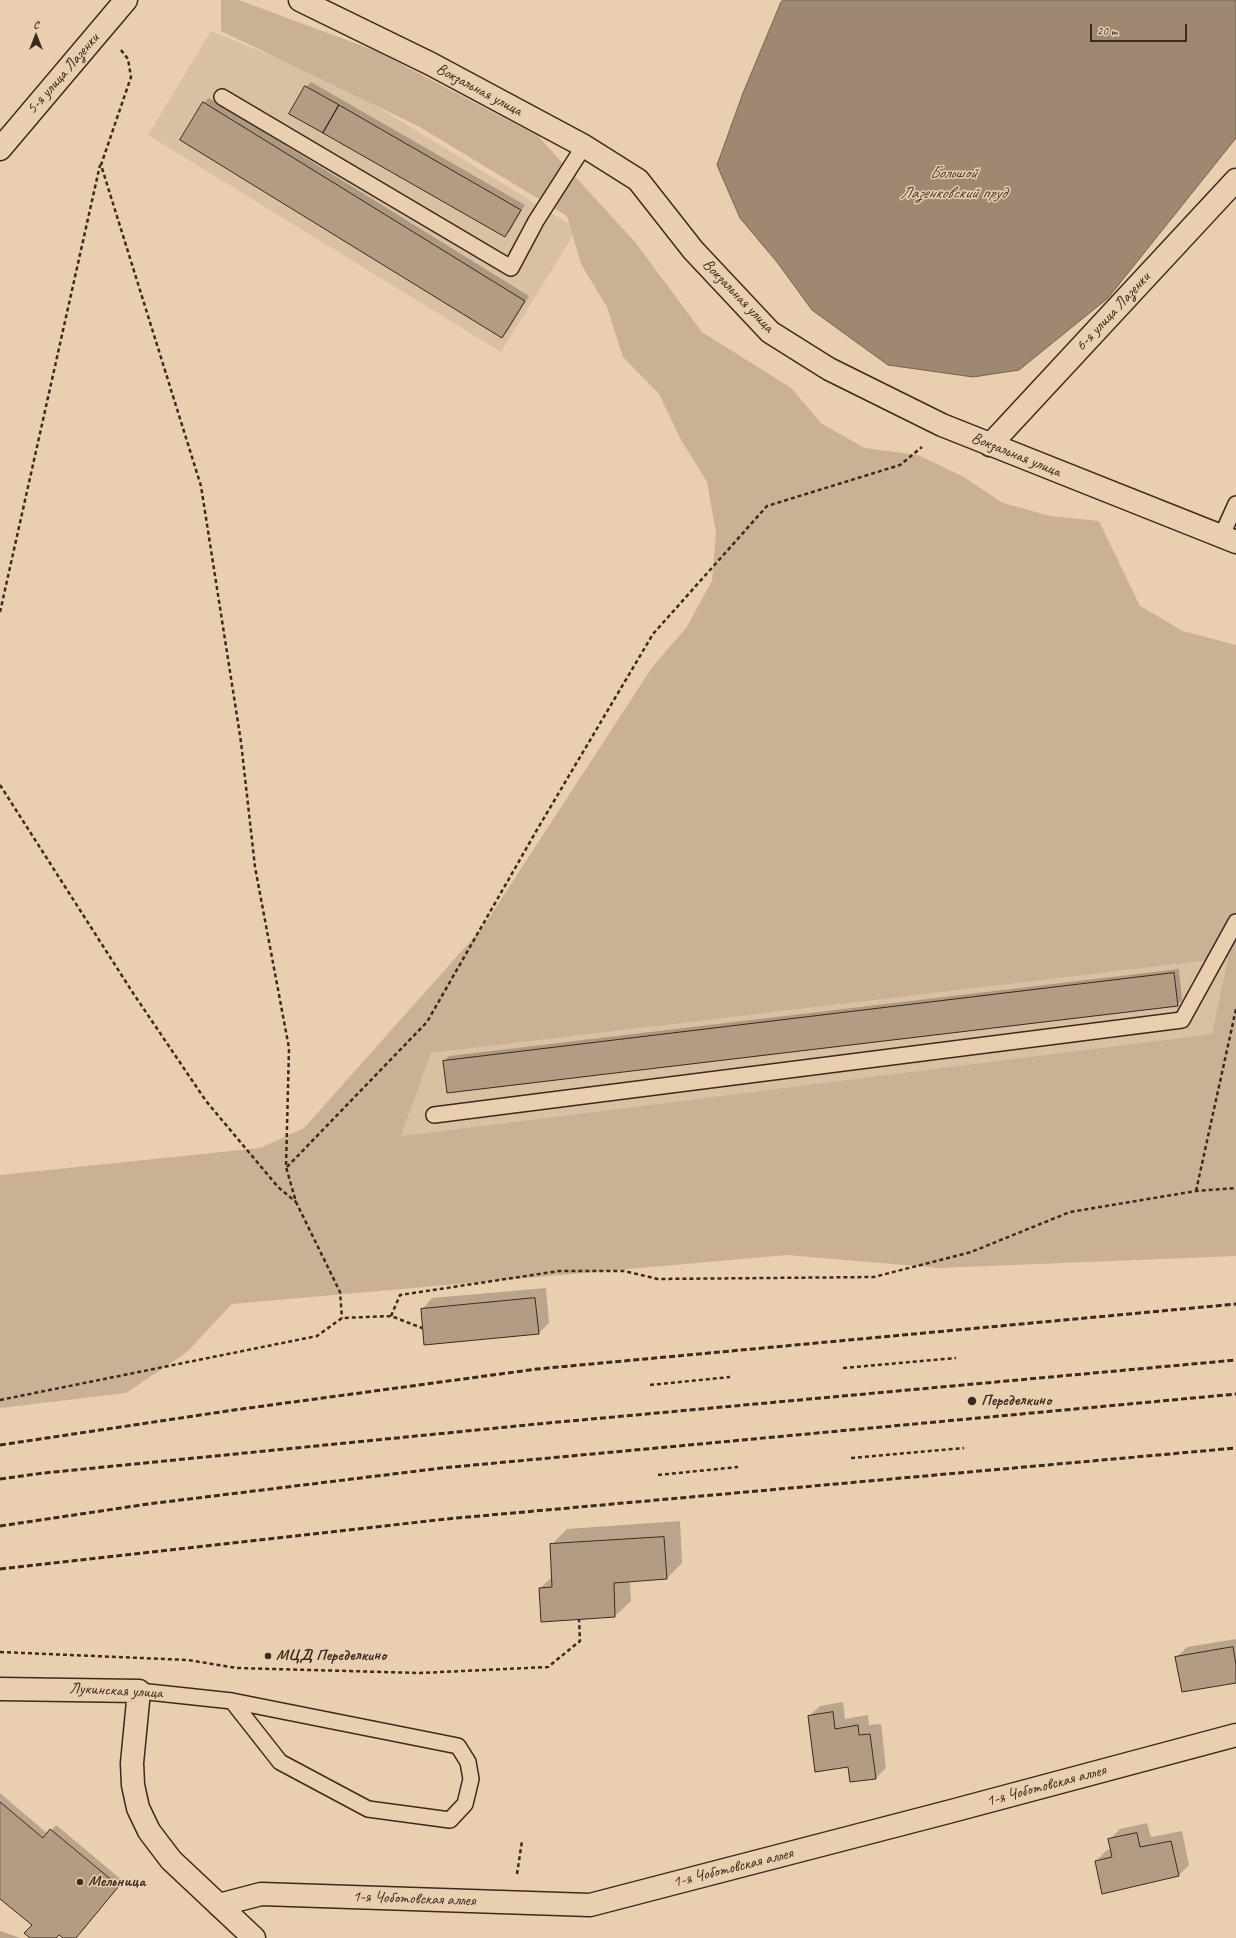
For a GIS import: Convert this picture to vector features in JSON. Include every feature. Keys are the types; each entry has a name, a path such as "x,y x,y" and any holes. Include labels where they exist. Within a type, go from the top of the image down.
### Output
{"street":[{"name":"5-я улица Лазенки","path":"0,148 126,0"},
{"name":"Вокзальная улица","path":"300,0 431,64 584,146 638,180 693,250 770,332 829,369 942,425 1229,540"},
{"name":"6-я улица Лазенки","path":"990,445 1236,180"},
{"name":"Лукинская улица","path":"0,1689 139,1691"},
{"path":"139,1691 132,1763 133,1785 138,1808 149,1831 171,1860 254,1938"},
{"name":"1-я Чоботовская аллея","path":"219,1905 261,1894 590,1905 1236,1735"}],"lane":[{"path":"222,97 510,268 536,220 584,146"},
{"path":"1229,540 1236,504"},
{"path":"434,1115 1182,1020 1236,922"},
{"name":"Лукинская улица","path":"139,1691 232,1701 458,1746 468,1762 471,1779 464,1804 450,1820 368,1809 280,1762 232,1701"}],"path":[{"path":"0,612 101,165 131,77 128,59 117,44"},
{"path":"101,165 201,486 240,742 255,867 289,1048 286,1167 296,1202 340,1292 342,1318"},
{"path":"286,1167 427,1022 542,821 658,628 767,506 900,465 926,444"},
{"path":"0,785 132,993 206,1101 278,1187 296,1202"},
{"path":"1196,1191 1236,1009"},
{"path":"391,1316 400,1295 559,1271 624,1271 658,1279 874,1277 971,1252 1070,1212 1196,1191 1236,1188"},
{"path":"0,1400 317,1336 342,1318 391,1316 422,1328"},
{"path":"843,1368 956,1358"},
{"path":"650,1385 730,1377"},
{"path":"851,1458 964,1448"},
{"path":"658,1475 738,1467"},
{"path":"0,1652 188,1660 237,1668 420,1673 548,1667 580,1641 579,1620"},
{"path":"517,1875 522,1840"}],"shaded area":[{"path":"221,0 239,0 376,51 538,136 635,242 702,332 791,388 822,424 865,448 918,455 964,477 1003,503 1050,516 1099,521 1140,606 1183,631 1236,645 1236,1256 939,1268 787,1255 232,1304 187,1352 126,1393 0,1408 0,1175 260,1148 304,1128 483,927 653,666 686,628 712,581 716,533 707,482 681,440 659,394 623,357 607,307 581,264 567,216 418,126 221,31","holes":["1228,958 1212,1034 401,1136 431,1053"]},
{"path":"211,31 340,84 577,229 501,352 148,135"},
{"path":"1229,958 1212,1034 401,1136 431,1053"}],"water":[{"name":"Большой Лазенковский пруд","path":"784,0 1236,0 1236,138 1108,298 1019,370 973,377 888,365 812,310 777,262 740,218 717,165 743,93 781,2"}],"building":[{"path":"305,86 339,105 323,133 289,114"},
{"path":"203,102 525,301 502,338 180,140"},
{"path":"339,105 521,210 505,237 323,133"},
{"path":"1174,973 1178,1006 447,1093 443,1061"},
{"path":"535,1298 539,1334 424,1345 421,1309"},
{"path":"664,1537 667,1579 614,1583 615,1617 541,1622 539,1588 552,1587 550,1544"},
{"path":"1233,1647 1236,1665 1236,1683 1182,1692 1175,1657"},
{"path":"833,1712 835,1729 858,1725 859,1735 870,1734 876,1779 850,1782 848,1767 815,1772 808,1716"},
{"path":"0,1802 43,1838 50,1829 119,1886 76,1938 63,1938 59,1935 56,1938 30,1938 24,1933 32,1925 0,1899"},
{"path":"1137,1833 1140,1847 1171,1841 1179,1876 1102,1894 1095,1861 1112,1857 1108,1839"}],"railway":[{"path":"0,1445 234,1410 537,1369 1236,1304"},
{"path":"0,1479 44,1473 537,1424 1236,1360"},
{"path":"0,1526 148,1504 442,1468 1236,1394"},
{"path":"0,1569 446,1519 1236,1448"}],"place":[{"name":"Переделкино","path":"972,1401"},
{"name":"МЦД Переделкино","path":"268,1656"},
{"name":"Мельница","path":"80,1882"}]}
